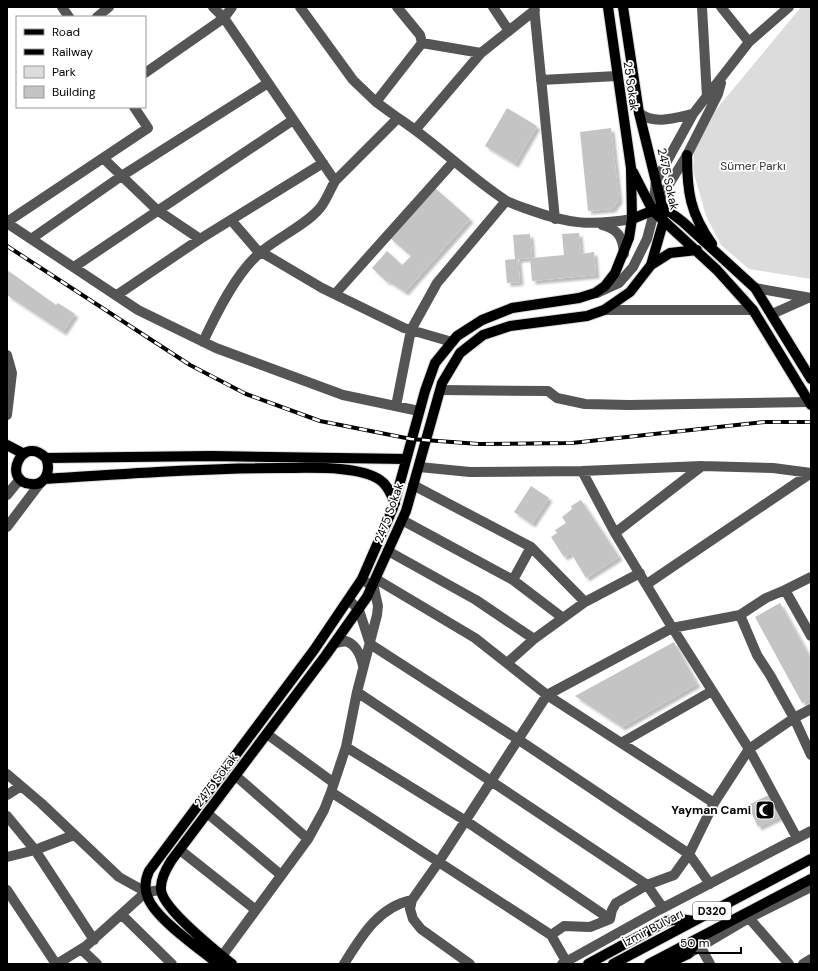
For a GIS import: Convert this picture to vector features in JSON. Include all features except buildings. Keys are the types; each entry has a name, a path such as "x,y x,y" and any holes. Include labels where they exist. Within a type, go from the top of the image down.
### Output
{"main road":[{"name":"25 Sokak","path":"608,7 631,168"},
{"name":"25 Sokak","path":"623,7 639,113"},
{"name":"2475 Sokak","path":"161,890 166,872 180,850 359,610 374,583 402,520 419,467 440,390 460,353 483,335 510,326 587,316 604,310 630,292 651,265 663,222 661,203 639,113"},
{"path":"687,154 687,183 690,199 698,221 722,257"},
{"name":"2475 Sokak","path":"146,892 147,876 154,862 314,650 362,579 378,546 395,503 419,411 435,363 458,336 482,320 512,308 579,298 595,293 608,282 615,273 624,254 629,238 632,219 631,168"},
{"path":"631,168 653,211 663,222 697,250 739,293 753,310 810,403"},
{"path":"632,219 653,211 661,203 722,257 755,288 811,379"},
{"path":"651,265 670,253 697,250"},
{"path":"7,445 24,454"},
{"path":"18,474 18,460 24,454 37,452 46,458 212,456 406,459"},
{"path":"43,480 49,468 46,458"},
{"path":"7,464 30,484 43,480 212,468 323,468 358,472 381,480 390,491 395,503"},
{"name":"İzmir Bulvarı","path":"613,964 811,859"},
{"name":"D320","path":"649,964 700,942 811,879"},
{"path":"161,890 163,899 170,908 220,960"},
{"path":"146,892 148,900 157,912 220,960 232,964"},
{"path":"588,964 667,921 680,919 694,921"},
{"path":"667,964 688,954 700,942"}],"street":[{"path":"62,7 68,16"},
{"path":"98,16 109,7"},
{"path":"214,7 224,18 335,182"},
{"path":"146,72 224,18 232,7"},
{"path":"300,7 353,80 376,102 416,129 454,161 506,200 555,219 573,223 598,224 632,219"},
{"path":"397,7 420,35 422,43"},
{"path":"493,7 508,31"},
{"path":"702,7 708,97"},
{"path":"721,7 749,42"},
{"path":"595,293 612,287 629,273 647,239 653,211 656,181 693,114 708,97 749,42 789,7"},
{"path":"416,129 481,53 535,8"},
{"path":"535,8 555,219"},
{"path":"376,102 422,43"},
{"path":"422,43 481,53"},
{"path":"541,80 617,76"},
{"path":"661,203 718,94 723,77"},
{"path":"32,239 120,176 268,83"},
{"path":"135,108 148,128 7,222 138,310 216,348 343,394 419,411"},
{"path":"639,113 646,118 652,119 668,119 693,114"},
{"path":"203,342 214,317 235,282 260,252 285,236 320,208 335,182 398,118"},
{"path":"74,267 293,120"},
{"path":"102,158 157,210 200,239"},
{"path":"335,294 454,161"},
{"path":"117,296 200,239 323,163"},
{"path":"396,406 411,330 437,283 506,200"},
{"path":"231,220 256,250 335,294 411,330 452,342"},
{"path":"598,224 610,227 619,234 623,244 624,254"},
{"path":"755,288 809,298"},
{"path":"772,314 809,298"},
{"path":"604,310 753,310"},
{"path":"7,355 12,373 7,415"},
{"path":"440,390 548,391 557,398 585,404 810,403"},
{"path":"419,467 470,472 582,471 702,466 773,468 811,473"},
{"path":"616,533 702,466"},
{"path":"582,471 616,533 672,628 749,749 797,838"},
{"path":"646,584 811,473"},
{"path":"7,495 18,474"},
{"path":"7,527 43,480"},
{"path":"413,485 531,547 585,602"},
{"path":"402,520 513,580 563,618"},
{"path":"513,580 531,547"},
{"path":"388,551 476,600 534,639"},
{"path":"507,663 534,639 585,602 640,573"},
{"path":"462,962 421,929 413,919 410,909 412,900 466,821 547,695 672,628 740,615 766,598 786,590 811,577"},
{"path":"362,579 374,583 475,638 547,695 714,803"},
{"path":"220,960 308,839 324,810 346,747 357,692 378,610 374,583"},
{"path":"786,590 811,636"},
{"path":"349,600 359,610 370,644 519,740 689,854 710,884"},
{"path":"740,615 757,655 794,718 811,755"},
{"path":"335,643 346,641 353,645 361,656 364,667"},
{"path":"621,743 712,691"},
{"path":"357,692 647,885 663,908"},
{"path":"610,919 612,910 616,903 647,885 674,876 689,854 714,803 749,749 794,718 811,709"},
{"path":"267,734 333,787 438,863 551,935 564,963 663,908 811,831"},
{"path":"346,747 466,821 610,919"},
{"path":"7,774 119,877 146,892"},
{"path":"236,776 308,839"},
{"path":"7,795 21,786"},
{"path":"208,813 281,875"},
{"path":"7,816 35,850 94,940"},
{"path":"7,857 35,850 74,835"},
{"path":"180,850 256,910"},
{"path":"710,964 700,942 811,887"},
{"path":"7,890 56,964 81,950 94,940 146,892 161,890"},
{"path":"344,964 378,916 399,902 412,900"},
{"path":"122,915 172,964"},
{"path":"749,918 789,964"},
{"path":"551,935 564,926 590,927 610,919"},
{"path":"81,950 97,964"},
{"path":"803,964 811,959"}],"green space":[{"name":"Sümer Parkı","path":"801,7 811,7 811,279 749,269 721,245 706,216 693,170 694,151 715,111"}],"railway":[{"path":"7,246 190,365 246,394 320,421 411,439 479,444 572,443 765,422 811,422"}],"place":[{"name":"Yayman Cami","path":"765,810"}]}
